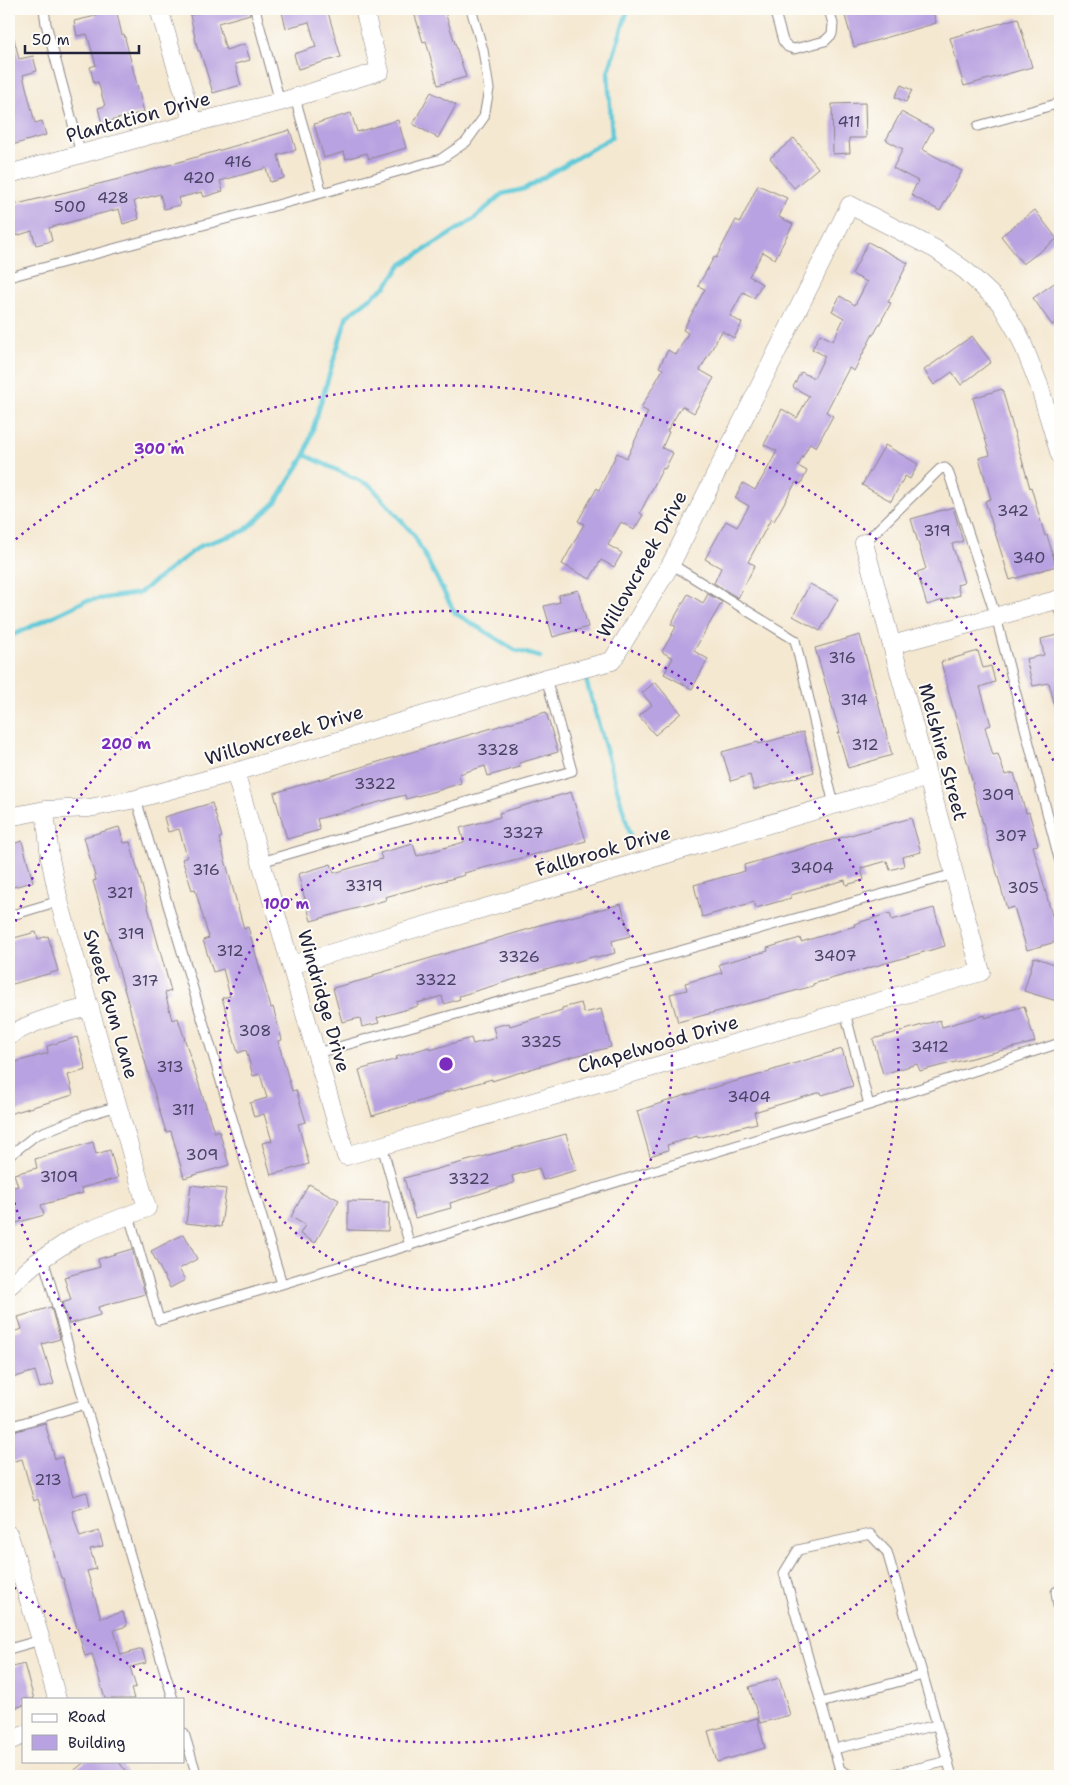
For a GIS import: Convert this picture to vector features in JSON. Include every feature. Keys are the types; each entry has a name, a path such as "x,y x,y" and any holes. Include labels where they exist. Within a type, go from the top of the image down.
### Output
{"street":[{"path":"159,9 192,123"},
{"name":"Plantation Drive","path":"9,174 192,123 287,100 380,71 364,9"},
{"name":"Willowcreek Drive","path":"9,817 45,810 89,808 136,799 235,772 546,678 612,661 671,564 850,205 935,249 966,271 1000,303 1020,337 1039,385 1054,408"},
{"path":"1054,408 1060,455"},
{"name":"Melshire Street","path":"864,543 981,972"},
{"path":"892,645 996,617 1059,604"},
{"name":"Windridge Drive","path":"235,772 346,1156"},
{"name":"Fallbrook Drive","path":"291,965 928,777"},
{"name":"Sweet Gum Lane","path":"45,810 50,858 59,901 147,1208 129,1215"},
{"name":"Chapelwood Drive","path":"346,1156 981,972"},
{"path":"9,1036 19,1029 53,1016 90,1006"},
{"path":"9,1286 43,1258 78,1235 129,1215"},
{"path":"10,1538 41,1640 56,1698"},
{"path":"9,1741 22,1736"}],"lane":[{"path":"44,9 46,24 80,154"},
{"path":"255,9 322,193"},
{"path":"9,276 322,193 441,159 466,142 484,117 489,89 482,50 471,9"},
{"path":"774,9 782,41 788,47 794,49 825,42 832,34 833,24 829,9"},
{"path":"978,126 1060,103"},
{"path":"864,543 940,469 945,468 948,471 996,617 1060,862"},
{"path":"671,564 795,640 834,805"},
{"path":"261,862 572,771 546,678"},
{"path":"136,799 282,1284"},
{"path":"317,1054 954,874"},
{"path":"9,916 59,901"},
{"path":"845,1012 869,1105"},
{"path":"129,1215 159,1320 410,1246 869,1105 1060,1043"},
{"path":"9,1156 36,1134 84,1116 118,1106"},
{"path":"382,1146 410,1246"},
{"path":"43,1258 173,1698"},
{"path":"9,1427 86,1404"},
{"path":"852,1776 840,1770 784,1573 798,1550 870,1534 888,1552 952,1776"},
{"path":"1060,1589 1056,1592 1060,1619"},
{"path":"9,1649 41,1640"},
{"path":"820,1702 923,1675"},
{"path":"834,1749 937,1725"},
{"path":"185,1737 196,1776"},
{"path":"886,1776 948,1761"}],"building":[{"path":"95,9 116,9 144,112 102,123 98,108 105,106 98,82 94,83 90,67 96,65 87,34 77,36 74,21 96,16"},
{"path":"214,9 249,9 250,14 218,23 226,50 245,44 250,60 235,64 241,85 213,93 200,51 198,51 190,15"},
{"path":"294,9 327,9 341,57 298,69 294,54 316,47 309,22 286,28 282,12"},
{"path":"413,9 444,9 466,77 438,85 426,41 423,42"},
{"path":"843,9 932,9 936,23 854,47"},
{"path":"1018,18 1032,67 964,86 950,38"},
{"path":"9,34 13,34 19,59 33,56 37,71 23,75 35,123 42,121 46,135 9,146"},
{"path":"901,85 912,90 906,102 895,97"},
{"path":"431,92 456,105 438,138 413,124"},
{"path":"865,103 866,138 849,138 850,153 833,154 832,104"},
{"path":"901,112 933,129 922,149 962,171 940,211 911,195 918,181 893,168 903,149 886,140"},
{"path":"351,113 357,132 398,120 406,148 369,159 367,153 346,159 344,152 324,158 314,124"},
{"path":"290,130 296,150 278,155 284,178 270,182 266,168 220,181 223,191 204,197 202,192 178,198 180,205 164,209 160,194 134,201 139,219 123,224 119,209 49,228 52,241 36,245 32,231 16,236 9,206 127,177"},
{"path":"794,138 818,168 794,188 770,158"},
{"path":"758,185 787,198 779,217 793,224 775,259 763,252 749,276 762,284 754,298 743,292 730,316 742,323 734,338 722,331 700,370 714,378 694,413 682,406 667,431 669,432 662,448 673,453 665,469 663,468 640,513 643,515 634,530 621,522 608,545 622,553 614,567 601,560 590,579 562,564 584,524 578,521 597,488 599,490 617,453 627,458 648,412 641,408 663,369 659,367 668,350 676,355 688,333 683,330 705,289 698,286 714,257 716,258 736,220 740,222"},
{"path":"1035,210 1057,239 1023,264 1001,236"},
{"path":"868,242 908,263 888,302 891,303 854,371 849,368 826,412 833,416 816,447 810,443 798,466 807,471 801,484 796,482 774,521 771,519 748,562 755,565 738,598 714,583 721,568 705,559 726,521 737,527 749,506 735,498 743,483 755,490 777,451 764,445 782,409 797,418 809,396 793,387 801,372 814,378 825,356 812,349 820,334 833,341 844,318 832,311 840,296 855,305 867,282 852,274"},
{"path":"1060,279 1060,320 1052,325 1033,298"},
{"path":"972,336 991,362 961,385 952,372 934,385 924,370"},
{"path":"1002,389 1030,488 1056,566 1010,580 985,501 991,499 979,458 990,455 973,398"},
{"path":"885,445 918,464 910,479 905,476 891,501 862,485"},
{"path":"953,507 963,541 952,544 964,583 957,585 960,595 927,605 917,572 926,569 911,519"},
{"path":"810,584 838,599 820,631 793,616"},
{"path":"578,590 588,627 553,637 544,606 560,602 559,595"},
{"path":"688,594 703,603 708,594 722,602 694,651 708,659 692,689 664,674 673,658 662,652 676,627 671,624"},
{"path":"860,635 892,755 848,768 838,733 840,733 815,648"},
{"path":"1057,635 1060,647 1060,711 1056,711 1049,683 1033,686 1026,659 1044,655 1041,639"},
{"path":"978,651 983,668 991,666 995,682 980,687 991,725 985,727 993,755 998,754 1005,775 1014,773 1026,813 1029,812 1038,845 1033,846 1059,941 1027,950 1014,907 1007,909 972,785 941,662"},
{"path":"655,682 681,713 655,735 639,716 652,705 642,693"},
{"path":"546,712 558,752 519,763 520,767 488,776 485,766 459,774 461,783 439,790 406,799 405,795 317,819 320,830 287,839 274,793"},
{"path":"803,732 814,772 754,790 750,775 731,781 722,752"},
{"path":"571,792 586,841 464,873 465,875 385,897 386,900 311,921 298,874 331,864 334,873 382,859 380,853 413,844 417,856 464,842 460,828 500,817 499,813"},
{"path":"212,803 222,837 219,838 244,929 248,927 282,1040 278,1041 292,1091 296,1090 306,1122 298,1124 309,1164 271,1175 262,1143 272,1141 264,1114 254,1117 250,1103 267,1098 260,1074 253,1076 246,1050 238,1053 222,998 230,996 223,969 213,972 203,940 209,938 195,889 192,890 182,859 187,857 179,829 168,832 164,817"},
{"path":"911,818 921,852 902,857 904,866 890,870 887,861 861,868 864,880 846,885 845,880 791,895 791,898 756,908 754,902 702,917 694,885 745,871 744,865"},
{"path":"119,827 124,843 130,842 171,991 165,993 172,1020 178,1018 214,1132 219,1130 229,1165 184,1178 171,1131 166,1132 153,1089 93,881 96,880 84,837"},
{"path":"22,841 33,882 9,888 9,845"},
{"path":"621,904 630,936 612,941 615,953 597,958 596,956 542,971 459,996 460,999 444,1004 442,996 417,1003 418,1006 377,1018 379,1023 362,1027 360,1018 342,1022 333,988 536,926"},
{"path":"934,908 945,946 813,984 813,986 678,1022 670,994 687,990 685,983 722,973 719,964 768,951 767,948 800,938 801,942 855,926 854,924 890,913 892,920"},
{"path":"36,932 38,939 48,936 58,971 9,985 9,941"},
{"path":"1034,957 1060,966 1060,1002 1024,991"},
{"path":"581,1003 584,1013 601,1009 611,1047 443,1093 372,1116 359,1070 429,1047 430,1050 471,1038 473,1044 496,1038 493,1027 509,1023 510,1026"},
{"path":"1024,1006 1035,1042 920,1071 917,1064 883,1074 873,1039 940,1020 942,1027 985,1015 985,1018"},
{"path":"77,1037 86,1070 68,1075 73,1095 9,1114 9,1064 48,1053 47,1046"},
{"path":"842,1049 853,1086 822,1095 821,1092 754,1112 757,1123 698,1138 697,1136 667,1145 668,1150 650,1156 637,1111"},
{"path":"566,1134 577,1170 543,1180 539,1168 512,1176 514,1183 450,1203 451,1208 415,1218 404,1178"},
{"path":"93,1142 96,1154 110,1150 118,1178 81,1188 83,1193 41,1205 44,1215 9,1225 9,1188 18,1186 14,1174 37,1168 35,1159"},
{"path":"309,1184 339,1200 315,1243 300,1234 305,1225 291,1217"},
{"path":"191,1185 226,1189 221,1227 186,1223"},
{"path":"348,1201 389,1202 388,1231 348,1230"},
{"path":"184,1234 197,1259 179,1269 185,1280 170,1288 151,1251"},
{"path":"132,1249 145,1294 98,1307 100,1315 69,1324 62,1303 71,1300 64,1277 100,1267 98,1259"},
{"path":"51,1307 60,1339 42,1344 54,1384 40,1388 35,1371 12,1378 9,1365 9,1333 22,1329 18,1317"},
{"path":"45,1423 55,1459 62,1457 73,1496 87,1492 90,1506 72,1511 80,1537 99,1531 103,1546 90,1549 96,1569 87,1571 101,1618 123,1612 127,1626 114,1630 121,1655 142,1649 146,1663 130,1667 136,1687 131,1689 134,1698 105,1698 92,1654 85,1656 38,1499 34,1501 22,1459 11,1462 9,1455 9,1433"},
{"path":"24,1664 34,1698 22,1698 22,1706 9,1710 9,1668"},
{"path":"779,1678 790,1715 760,1723 749,1687"},
{"path":"757,1718 765,1748 717,1762 708,1731"},
{"path":"85,1762 119,1762 130,1776 67,1776"}],"waterway":[{"path":"9,637 85,601 139,593 200,546 244,531 275,503 305,455 347,316 386,286 401,265 474,219 502,194 524,189 612,137 608,73 628,9"},
{"path":"305,455 371,486 414,535 455,613 515,650 540,657"},
{"path":"586,680 630,834"}]}
